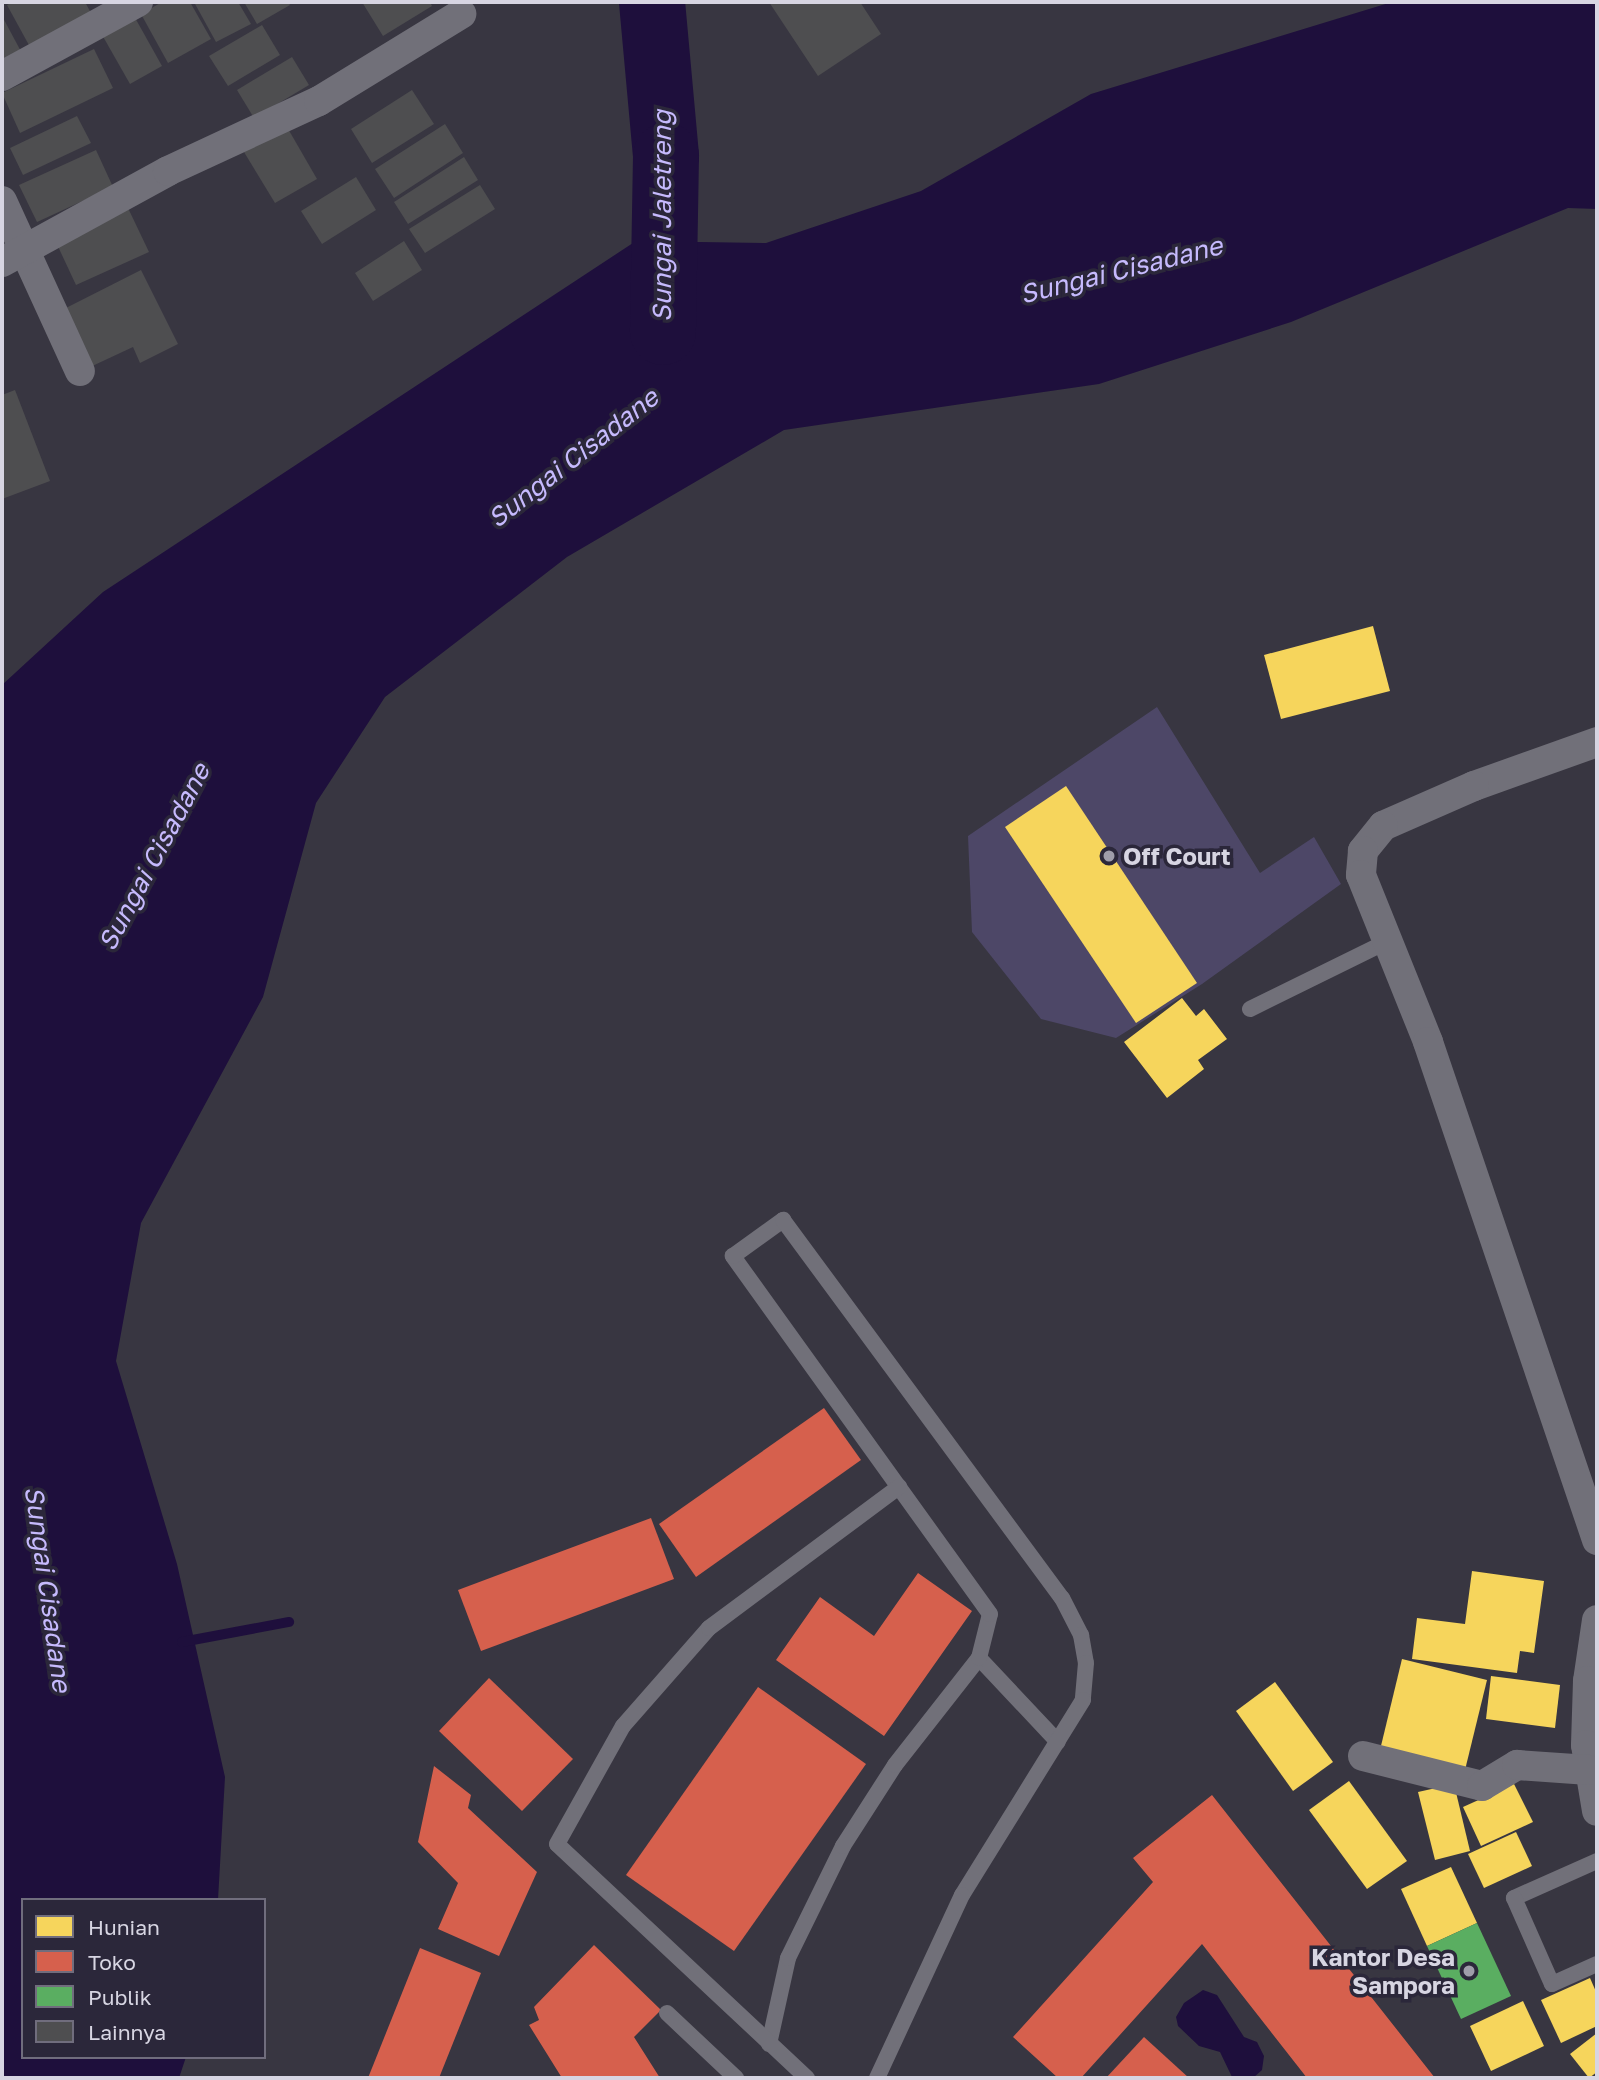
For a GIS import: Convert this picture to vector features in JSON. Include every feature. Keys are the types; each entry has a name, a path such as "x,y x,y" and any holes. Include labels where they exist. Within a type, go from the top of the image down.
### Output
{"street":[{"path":"2,76 138,2"},
{"path":"14,256 169,171 319,101 461,14"},
{"path":"2,201 14,256 80,371"},
{"path":"1597,742 1474,786 1383,825 1363,851 1361,874 1428,1042 1597,1540"},
{"path":"1597,1620 1588,1681 1586,1745 1597,1811"},
{"path":"1363,1756 1482,1786 1517,1765 1590,1770"}],"lane":[{"path":"1250,1009 1386,942"},
{"path":"769,2044 788,1958 843,1846 895,1765 979,1658 989,1614 733,1256 783,1220 1062,1598 1081,1635 1086,1663 1083,1700 961,1895 877,2078"},
{"path":"807,2078 557,1844 624,1726 709,1628 899,1487"},
{"path":"979,1658 1058,1742"},
{"path":"1597,1861 1514,1898 1552,1984 1597,1964"},
{"path":"667,2013 736,2078"}],"shaded area":[{"name":"Off Court","path":"1157,707 1260,873 1314,837 1341,884 1202,984 1116,1038 1041,1019 972,932 968,836"}],"water":[{"name":"Sungai Cisadane","path":"1392,2 1597,2 1597,209 1568,208 1291,322 1099,384 784,430 567,557 385,697 316,803 263,997 141,1223 116,1361 177,1564 225,1777 218,1898 21,1898 21,2059 185,2059 179,2078 2,2078 2,685 103,592 636,241 766,243 921,191 1091,94"},
{"path":"1203,1990 1217,1995 1244,2037 1257,2042 1264,2056 1262,2070 1253,2078 1232,2077 1220,2052 1199,2046 1178,2026 1176,2017 1184,2003"}],"building: Hunian":[{"path":"1373,626 1390,691 1281,719 1264,655"},
{"path":"1066,786 1197,983 1136,1023 1005,827"},
{"path":"1182,998 1196,1016 1204,1009 1227,1039 1198,1060 1204,1069 1167,1098 1124,1042"},
{"path":"1472,1571 1544,1581 1534,1653 1520,1651 1517,1673 1412,1659 1417,1618 1465,1624"},
{"path":"1402,1659 1487,1680 1465,1770 1380,1750"},
{"path":"1491,1676 1560,1685 1555,1728 1486,1719"},
{"path":"1275,1682 1333,1762 1293,1791 1236,1711"},
{"path":"1349,1781 1407,1861 1367,1889 1309,1810"},
{"path":"1454,1784 1470,1851 1435,1860 1418,1792"},
{"path":"1514,1784 1533,1822 1481,1846 1463,1807"},
{"path":"1516,1832 1532,1866 1484,1888 1468,1854"},
{"path":"1451,1867 1477,1923 1427,1946 1401,1889"},
{"path":"1590,1978 1597,1994 1597,2026 1561,2043 1541,2000"},
{"path":"1523,2001 1544,2046 1491,2071 1470,2026"},
{"path":"1597,2033 1597,2072 1589,2078 1570,2054"}],"building: Toko":[{"path":"824,1408 861,1460 696,1577 659,1524"},
{"path":"651,1518 674,1579 481,1651 458,1590"},
{"path":"918,1573 972,1611 884,1736 776,1660 820,1597 874,1636"},
{"path":"489,1678 573,1759 522,1811 439,1731"},
{"path":"758,1687 866,1764 734,1951 626,1875"},
{"path":"434,1766 471,1795 468,1808 537,1872 499,1956 438,1929 458,1883 418,1842"},
{"path":"1212,1795 1435,2078 1307,2078 1202,1944 1081,2078 1058,2078 1013,2037 1153,1882 1133,1858"},
{"path":"594,1945 661,2010 634,2037 660,2078 562,2078 529,2025 539,2020 534,2007"},
{"path":"420,1948 481,1973 439,2078 368,2078"},
{"path":"1144,2037 1189,2078 1106,2078"}],"building: Publik":[{"name":"Kantor Desa Sampora","path":"1477,1923 1511,1996 1461,2019 1427,1946"}],"building: Lainnya":[{"path":"13,2 85,2 91,13 30,47 7,5"},
{"path":"162,2 190,2 211,39 168,63 141,14"},
{"path":"194,2 238,2 251,24 216,42"},
{"path":"244,2 288,2 290,5 257,24"},
{"path":"362,2 430,2 432,6 383,36"},
{"path":"769,2 860,2 881,34 818,76"},
{"path":"129,7 162,66 130,84 97,26"},
{"path":"2,16 24,57 2,70"},
{"path":"262,25 280,55 228,86 209,56"},
{"path":"94,49 113,88 20,133 2,93"},
{"path":"292,57 309,85 254,118 237,90"},
{"path":"412,90 434,124 372,163 351,129"},
{"path":"77,116 91,143 23,175 10,148"},
{"path":"445,124 463,153 394,198 375,169"},
{"path":"287,127 317,179 275,203 244,152"},
{"path":"96,150 113,187 37,222 19,185"},
{"path":"464,157 478,180 408,224 394,202"},
{"path":"356,177 376,210 322,244 301,211"},
{"path":"480,185 495,209 425,253 409,229"},
{"path":"128,208 149,252 76,285 55,240"},
{"path":"404,241 422,270 373,301 355,273"},
{"path":"141,270 178,344 140,363 133,347 88,368 60,311"},
{"path":"15,390 50,481 2,499 2,395"}],"waterway":[{"name":"Sungai Jaletreng","path":"652,2 666,156 663,332"},
{"path":"182,1642 289,1622"}],"place":[{"name":"Off Court","path":"1109,856"},
{"name":"Kantor Desa Sampora","path":"1469,1971"}]}
